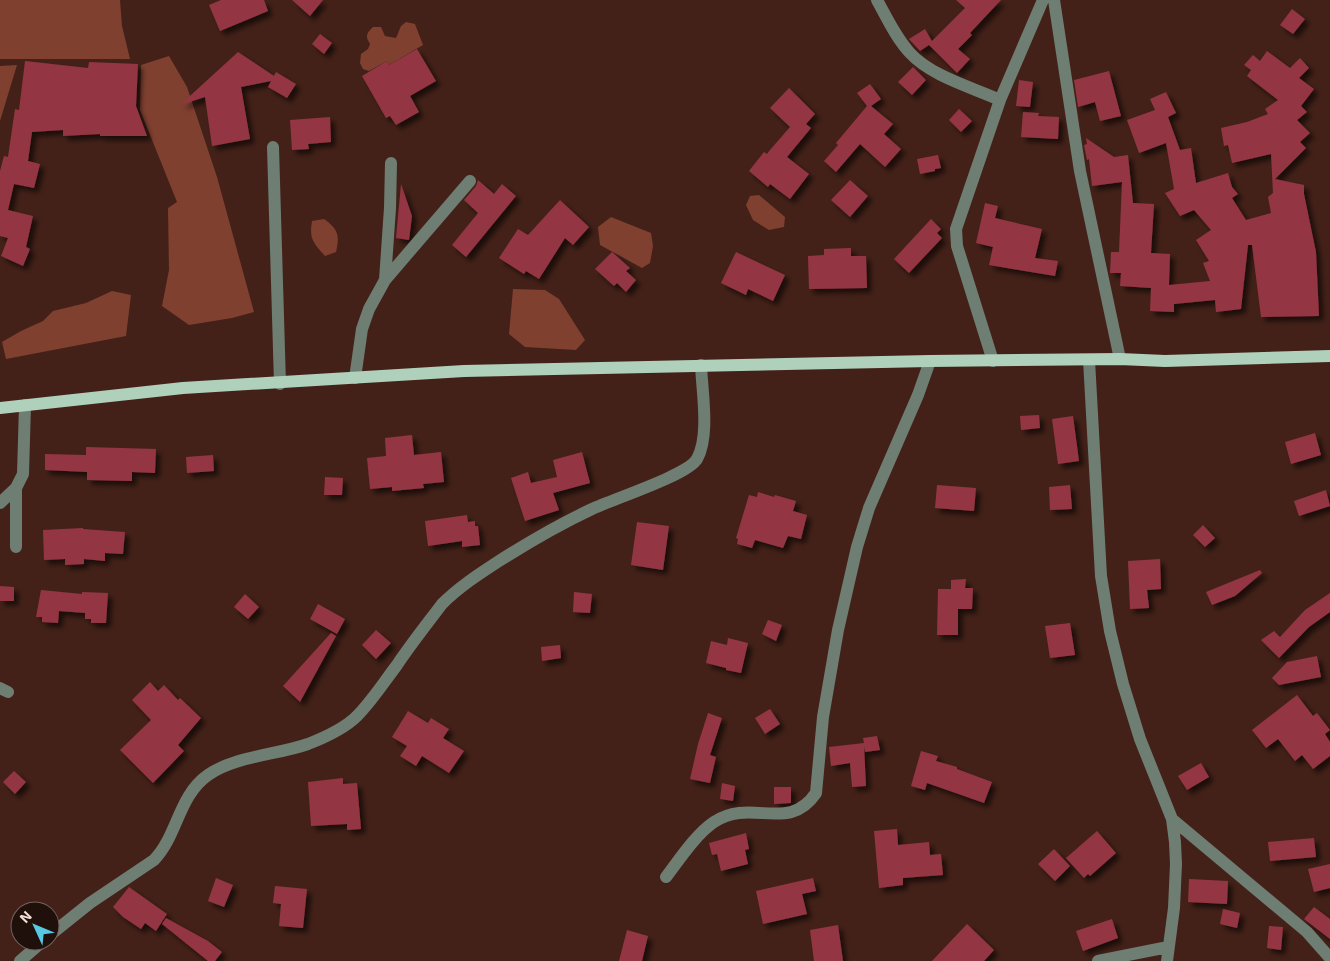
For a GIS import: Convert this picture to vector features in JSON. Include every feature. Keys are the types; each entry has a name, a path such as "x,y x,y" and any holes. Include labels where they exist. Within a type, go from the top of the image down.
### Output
{"main road":[{"path":"0,408 183,388 280,384 464,371 930,361 1120,359 1165,361 1330,356"}],"street":[{"path":"877,0 894,31 920,62 936,72 1000,100"},
{"path":"993,361 956,246 955,235 1000,100 1042,0"},
{"path":"1054,0 1080,172 1120,359"},
{"path":"273,146 280,384"},
{"path":"385,280 391,163"},
{"path":"355,378 362,328 369,309 385,280 470,181"},
{"path":"1089,360 1101,576 1110,631 1123,684 1140,739 1172,819 1176,864 1174,908 1167,961"},
{"path":"666,877 687,849 714,822 733,813 789,814 800,810 816,794 823,717 838,630 857,547 869,508 918,395 930,361"},
{"path":"60,927 90,903 154,860 161,853 192,789 208,775 217,769 237,762 306,745 324,738 357,716 452,593 550,530 601,505 673,476 691,466 700,452 704,426 701,365"},
{"path":"16,547 16,488 24,469 25,405"},
{"path":"0,503 16,488"},
{"path":"1172,819 1307,932 1330,958"},
{"path":"1098,961 1168,947"},
{"path":"20,961 32,951"}],"shaded area":[{"path":"0,0 120,0 122,26 130,59 0,59"},
{"path":"406,22 415,24 423,45 389,65 387,61 369,71 363,69 360,63 361,54 368,49 370,44 367,37 371,29 373,27 381,27 385,36 396,38 401,26"},
{"path":"169,56 187,87 217,177 254,312 232,318 189,325 162,306 169,270 168,208 177,202 140,110 141,65"},
{"path":"17,65 0,121 0,66"},
{"path":"759,195 785,217 784,227 769,230 753,220 746,205 750,196"},
{"path":"611,217 651,233 653,246 650,263 642,268 600,245 598,227"},
{"path":"324,219 335,229 338,237 336,252 325,256 315,244 311,232 312,221"},
{"path":"513,289 545,290 559,299 585,340 576,350 525,347 509,334"},
{"path":"112,291 131,295 126,336 6,359 2,342 43,321 53,311 86,303"}],"building":[{"path":"221,0 264,0 268,11 220,31 209,5"},
{"path":"292,0 323,0 310,16"},
{"path":"956,0 1001,0 970,33 972,35 958,49 970,59 957,73 929,45 920,51 909,39 925,29 932,41 965,8"},
{"path":"1292,9 1305,19 1293,34 1280,25"},
{"path":"320,34 332,43 324,54 312,44"},
{"path":"417,49 436,81 410,96 419,112 396,125 390,116 386,118 362,76 387,61 389,65"},
{"path":"1267,51 1290,68 1300,58 1309,68 1299,78 1314,89 1301,106 1307,112 1297,120 1310,133 1300,142 1306,148 1275,179 1304,185 1304,194 1316,252 1319,316 1261,317 1252,245 1248,245 1241,309 1216,312 1215,300 1174,304 1174,312 1150,311 1151,288 1120,286 1121,273 1110,273 1111,252 1119,252 1122,182 1092,186 1089,159 1087,160 1084,145 1087,144 1086,138 1114,157 1128,155 1133,203 1154,204 1151,253 1170,254 1169,285 1210,281 1203,263 1209,261 1196,240 1211,230 1194,210 1180,216 1165,193 1174,189 1166,143 1139,153 1127,120 1155,110 1150,99 1166,92 1176,113 1168,117 1180,150 1191,148 1196,183 1228,173 1232,187 1238,194 1232,198 1246,220 1271,213 1268,197 1273,193 1271,154 1232,163 1228,145 1224,146 1221,128 1247,122 1268,114 1265,109 1278,100 1247,76 1251,70 1244,65 1253,55 1260,61"},
{"path":"238,52 274,76 276,72 296,84 287,98 268,87 271,81 241,87 250,139 212,146 205,97 180,105"},
{"path":"25,61 88,68 89,62 138,64 136,106 147,136 100,136 100,134 63,136 63,130 32,132 28,161 40,164 34,188 14,184 8,210 33,216 26,247 30,249 23,266 1,256 8,238 0,236 0,171 4,156 8,157 15,109 19,110"},
{"path":"913,67 926,80 912,95 898,82"},
{"path":"1109,71 1121,116 1100,121 1095,102 1078,107 1074,80"},
{"path":"1019,80 1033,82 1030,107 1016,106"},
{"path":"870,84 881,99 871,106 893,124 884,134 901,149 885,167 860,144 836,172 824,161 838,145 836,143 867,106 857,93"},
{"path":"789,88 815,114 806,124 811,128 787,157 809,174 790,199 770,184 768,187 749,171 764,152 767,154 790,127 770,108"},
{"path":"959,109 972,121 961,132 949,120"},
{"path":"1023,112 1039,113 1038,116 1059,117 1058,139 1021,137"},
{"path":"330,117 331,142 308,144 309,149 292,150 290,120"},
{"path":"938,155 941,168 920,174 917,159"},
{"path":"478,180 494,194 502,184 516,196 466,257 452,245 478,213 464,200 476,186"},
{"path":"850,180 868,196 850,217 831,200"},
{"path":"401,184 412,216 409,240 396,238"},
{"path":"560,200 589,227 573,245 565,238 539,279 526,271 524,274 499,258 518,229 528,235"},
{"path":"985,203 998,206 995,218 1042,229 1035,258 1058,261 1055,276 989,265 993,247 976,243"},
{"path":"931,219 941,229 937,233 942,238 909,273 894,259"},
{"path":"851,248 851,256 866,256 867,288 809,289 808,256 824,255 824,249"},
{"path":"612,252 630,268 626,271 636,280 626,292 617,283 614,286 595,269"},
{"path":"736,252 785,275 773,301 748,289 746,295 721,283"},
{"path":"1039,415 1040,428 1021,430 1020,416"},
{"path":"1073,416 1079,461 1058,464 1052,419"},
{"path":"1315,433 1321,455 1291,464 1285,442"},
{"path":"412,435 414,455 441,452 444,482 423,484 424,488 392,491 392,487 370,489 367,458 386,456 385,438"},
{"path":"86,447 156,449 155,473 132,472 132,481 87,480 87,472 45,470 45,454 86,455"},
{"path":"582,452 590,483 553,493 559,510 525,521 511,478 528,472 531,483 557,477 553,460"},
{"path":"213,455 214,471 187,473 186,457"},
{"path":"325,477 343,478 342,495 324,495"},
{"path":"937,485 976,488 974,511 935,508"},
{"path":"1070,485 1072,509 1050,510 1049,487"},
{"path":"1326,490 1330,506 1299,516 1294,501"},
{"path":"758,492 796,501 793,511 807,515 801,539 788,536 783,548 755,540 752,548 737,544 738,539 736,538 749,495 757,497"},
{"path":"467,515 468,522 475,521 475,526 478,526 480,545 462,547 462,541 428,546 425,521"},
{"path":"637,522 669,526 663,570 631,565"},
{"path":"1203,525 1215,538 1205,547 1193,535"},
{"path":"83,528 125,532 123,554 105,553 105,561 84,559 84,564 65,565 65,559 44,560 43,530"},
{"path":"1160,559 1161,589 1147,590 1149,608 1130,609 1128,561"},
{"path":"1260,570 1262,573 1235,596 1212,605 1206,592"},
{"path":"966,579 965,588 973,588 972,609 958,609 958,635 937,635 938,589 951,589 951,580"},
{"path":"0,586 14,587 14,601 0,601"},
{"path":"41,590 82,594 82,592 108,593 106,623 91,623 91,619 85,619 85,613 59,611 58,623 42,622 42,617 36,617"},
{"path":"574,592 592,594 590,613 573,612"},
{"path":"1330,593 1330,612 1309,627 1279,658 1261,640 1274,631 1280,637 1305,610"},
{"path":"245,594 259,607 248,619 234,607"},
{"path":"318,604 345,619 337,634 310,619"},
{"path":"768,620 782,625 776,641 762,634"},
{"path":"1070,623 1075,655 1050,658 1045,626"},
{"path":"376,630 391,643 376,659 362,645"},
{"path":"331,633 336,636 300,702 283,686"},
{"path":"728,638 748,643 741,673 706,663 711,641 727,645"},
{"path":"560,645 561,658 542,661 541,647"},
{"path":"1317,656 1321,677 1279,685 1272,678 1287,662"},
{"path":"150,682 158,691 164,685 178,700 180,698 201,718 178,745 184,751 153,783 120,750 151,720 132,700"},
{"path":"1297,695 1313,716 1317,713 1330,730 1325,734 1330,742 1330,756 1313,769 1302,755 1295,761 1278,739 1266,748 1252,730"},
{"path":"770,709 780,724 765,734 755,718"},
{"path":"408,711 428,723 431,718 449,729 443,738 464,751 449,773 422,756 416,766 400,756 407,746 392,737"},
{"path":"708,713 722,718 710,755 716,757 710,783 690,779"},
{"path":"877,736 880,750 865,752 864,746 866,786 852,787 850,763 831,766 829,747 864,743 863,738"},
{"path":"921,751 938,756 936,761 957,767 957,769 992,782 984,803 927,783 925,790 911,786"},
{"path":"1201,763 1209,777 1187,790 1178,776"},
{"path":"14,771 26,782 15,794 3,782"},
{"path":"343,778 343,784 357,783 361,829 347,830 347,824 311,826 308,782"},
{"path":"722,783 735,786 733,801 720,799"},
{"path":"774,787 791,787 791,803 774,804"},
{"path":"897,829 898,845 929,842 930,855 941,854 943,875 903,878 903,885 879,888 874,831"},
{"path":"1097,831 1116,853 1090,876 1088,874 1084,878 1066,858"},
{"path":"746,833 749,849 745,850 748,864 721,871 717,854 712,855 709,843"},
{"path":"1314,838 1316,857 1270,861 1268,842"},
{"path":"1054,849 1070,866 1055,881 1038,864"},
{"path":"1330,864 1330,888 1314,892 1308,869"},
{"path":"216,878 233,885 224,907 208,901"},
{"path":"813,878 816,891 802,894 807,914 763,924 756,891"},
{"path":"1189,879 1228,881 1227,904 1188,902"},
{"path":"275,886 307,889 303,928 279,926 281,904 273,903"},
{"path":"129,887 167,914 156,931 145,923 141,929 123,917 113,907"},
{"path":"1314,907 1330,919 1330,939 1304,919"},
{"path":"1223,909 1240,913 1237,928 1220,924"},
{"path":"166,918 208,941 222,952 215,961 208,961 162,924"},
{"path":"1112,919 1118,938 1083,951 1076,931"},
{"path":"967,924 994,950 984,961 932,961"},
{"path":"838,925 843,961 814,961 810,930"},
{"path":"1269,926 1283,927 1281,950 1267,948"},
{"path":"627,930 648,936 642,961 619,961"}]}
